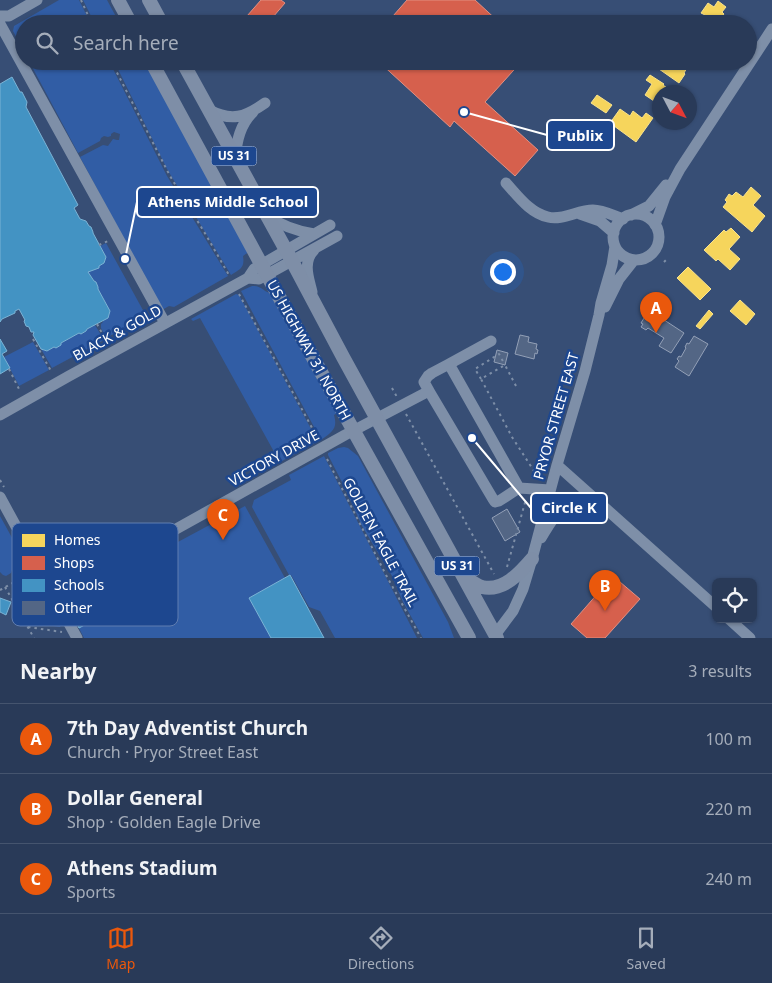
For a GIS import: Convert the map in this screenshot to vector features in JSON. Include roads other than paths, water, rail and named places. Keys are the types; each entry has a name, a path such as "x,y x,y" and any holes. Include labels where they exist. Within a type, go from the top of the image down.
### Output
{"main road":[{"path":"118,0 126,15"},
{"path":"149,0 157,15"},
{"name":"US HIGHWAY 31 NORTH","path":"156,70 469,638"},
{"name":"US HIGHWAY 31 NORTH","path":"187,70 495,637"},
{"path":"462,575 479,586 496,588 516,577 532,559"}],"street":[{"path":"0,16 9,16 37,0"},
{"path":"0,24 15,51"},
{"path":"757,52 772,29"},
{"path":"25,70 165,324"},
{"path":"655,225 665,197 680,169 745,70"},
{"path":"209,110 233,117 246,115 261,106 246,120 240,131 236,144 236,158"},
{"path":"506,183 530,208 548,218 558,218 576,212 595,210 627,217 644,216 655,225 659,237 656,249 646,258 640,260 622,256 615,246 614,233 617,225 627,217 649,206 680,169"},
{"path":"576,212 600,221 614,233"},
{"path":"267,216 278,224 290,229 314,234"},
{"path":"289,256 314,234 330,225"},
{"path":"314,301 307,262 310,254 316,248 336,236"},
{"name":"PRYOR STREET EAST","path":"495,637 514,609 523,589 556,465 585,371 612,265 615,246"},
{"path":"289,256 316,248"},
{"name":"BLACK & GOLD","path":"0,415 248,278 254,269 265,270 289,256"},
{"name":"PRYOR STREET EAST","path":"600,315 619,279 634,260"},
{"path":"491,341 428,376 424,382 495,502 519,488 550,490"},
{"path":"449,364 519,488"},
{"name":"VICTORY DRIVE","path":"178,528 429,391"},
{"path":"556,465 712,603"},
{"path":"0,497 14,523"},
{"path":"536,545 558,512 570,502 583,501 604,507"},
{"path":"733,623 750,638"}],"place":[{"name":"Publix","path":"464,112"},
{"name":"Athens Middle School","path":"125,259"},
{"name":"7th Day Adventist Church","path":"656,333"},
{"name":"Circle K","path":"472,438"},
{"name":"Athens Stadium","path":"223,540"},
{"name":"Dollar General","path":"605,611"}]}
